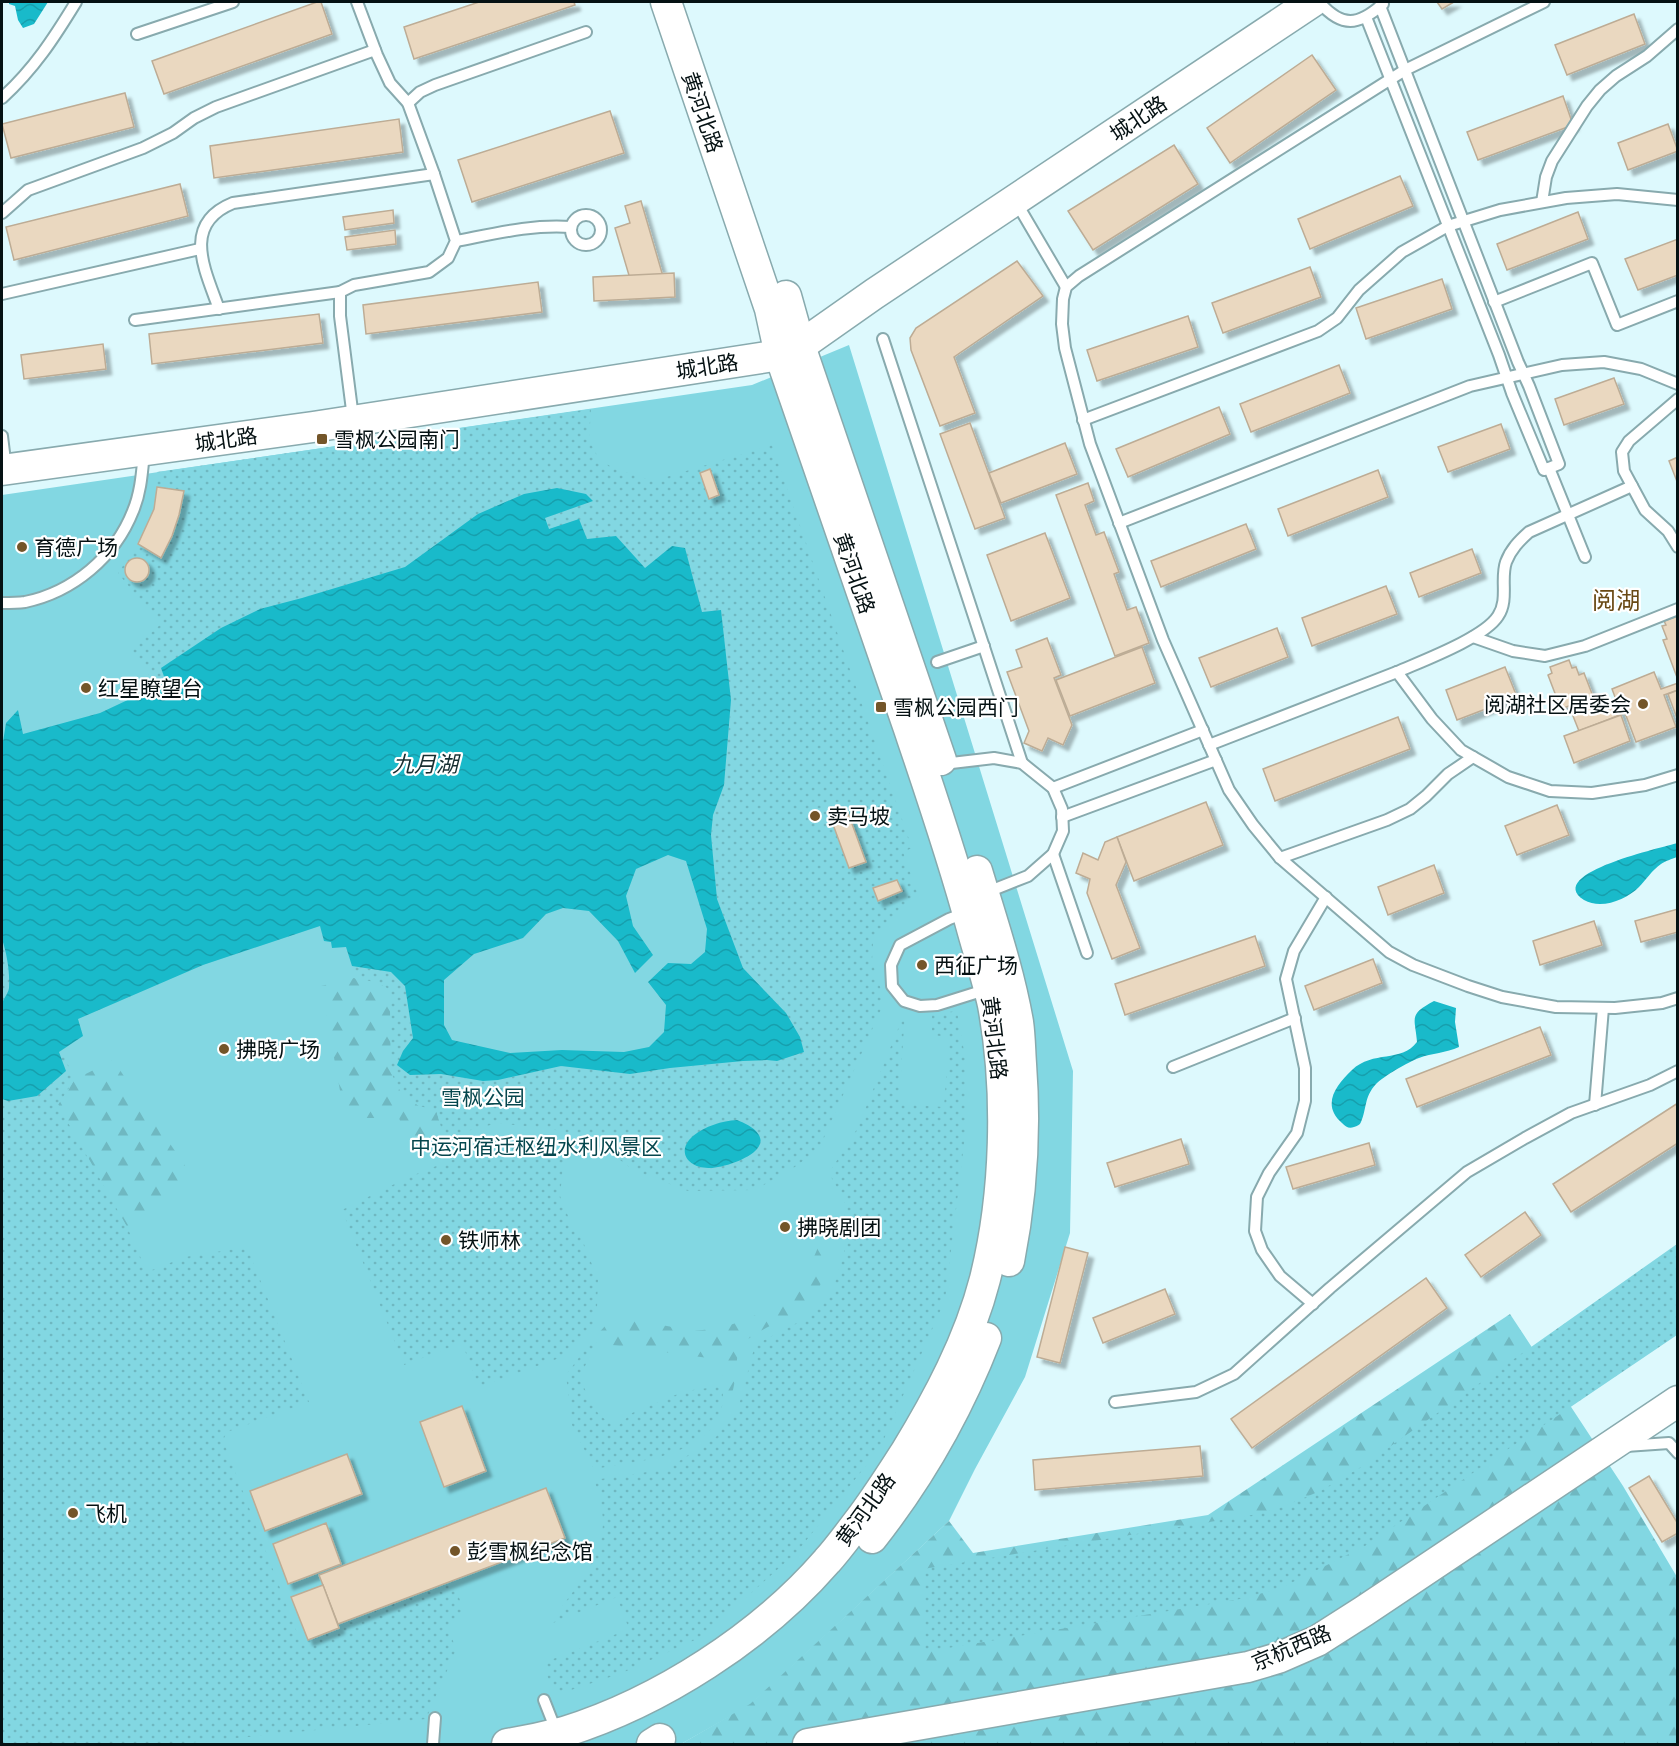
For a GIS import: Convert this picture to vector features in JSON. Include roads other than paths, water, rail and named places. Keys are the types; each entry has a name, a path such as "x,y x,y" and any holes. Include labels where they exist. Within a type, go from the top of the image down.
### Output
{"main road":[{"name":"黄河北路","path":"568,1741 604,1717 658,1692 698,1669 766,1621 826,1562 875,1500 925,1419 955,1362 971,1323 985,1280 994,1233 1003,1142 1000,1052 989,988 972,902 933,767 790,350 770,309 666,2"},
{"name":"黄河北路","path":"686,2 786,297 790,350"},
{"name":"城北路","path":"4,470 354,420 790,350 1312,2"},
{"name":"黄河北路","path":"507,1744 568,1741 627,1727 672,1706 714,1681 775,1637 817,1601 892,1512 917,1474 966,1387 1001,1297 1017,1220 1024,1138 1023,1084 1018,1024 1008,975 972,902"},
{"name":"京杭西路","path":"808,1744 1248,1667 1278,1658 1317,1641 1364,1611 1677,1401"}],"lane":[{"path":"2,98 30,70 76,2"},
{"path":"137,34 233,2"},
{"path":"135,320 340,292 354,285 429,272 448,258 456,241 434,174 408,103 390,83 375,50 358,2"},
{"path":"1319,2 1330,15 1347,21 1360,20 1383,4 1405,70 1559,464 1550,468 1544,470 1512,393 1366,17"},
{"path":"1544,2 1405,70 1066,287 1062,324 1065,348 1089,444 1163,640 1229,789 1253,825 1280,858 1389,952 1468,986 1502,997 1556,1007 1603,1008 1662,1003 1677,998"},
{"path":"1542,202 1546,177 1552,160 1587,106 1616,76 1647,56 1677,29"},
{"path":"408,103 420,92 435,85 586,32"},
{"path":"2,213 28,190 143,148 216,107 375,50"},
{"path":"219,309 204,269 200,249 201,236 206,223 221,207 233,202 434,174"},
{"path":"1083,420 1318,331 1337,318 1359,290 1402,252 1448,226 1500,210 1566,198 1617,194 1677,200"},
{"path":"1015,200 1066,287"},
{"path":"456,241 525,229 571,227"},
{"path":"2,294 200,249"},
{"path":"1494,302 1592,263 1617,325 1677,301"},
{"path":"340,292 340,316 354,420"},
{"path":"883,339 1022,763"},
{"path":"1119,523 1470,387 1562,365 1604,362 1641,369 1677,384"},
{"path":"1677,399 1629,441 1622,452 1624,471 1645,510 1668,531 1677,547"},
{"path":"2,436 4,470"},
{"path":"2,603 24,602 54,593 84,576 101,561 117,543 133,511 142,480 144,450"},
{"path":"1550,468 1585,557"},
{"path":"1209,745 1397,672 1473,637 1498,618 1503,606 1505,563 1515,545 1528,532 1632,486"},
{"path":"1473,637 1513,651 1545,656 1585,646 1677,609"},
{"path":"937,662 984,646"},
{"path":"1397,672 1432,719 1461,750 1508,777 1550,791 1592,793 1645,785 1677,775"},
{"path":"1053,788 1203,730"},
{"path":"1280,858 1387,820 1410,809 1448,774 1473,757"},
{"path":"933,767 994,758 1022,763 1053,788 1062,809 1063,831 1053,854 1028,876 972,902 949,919 900,945 891,965 892,986 904,1001 920,1006 937,1005 989,988"},
{"path":"1062,817 1216,760"},
{"path":"1053,854 1087,953"},
{"path":"1312,1304 1280,1276 1262,1250 1255,1231 1257,1197 1269,1173 1297,1133 1305,1101 1305,1068 1286,979 1294,951 1326,897"},
{"path":"1595,1105 1603,1008"},
{"path":"1173,1067 1294,1018"},
{"path":"1116,1402 1196,1392 1234,1374 1467,1172 1571,1113 1650,1085 1677,1071"},
{"path":"1608,1447 1669,1443 1677,1453"},
{"path":"544,1700 568,1741"},
{"path":"433,1744 435,1718"}],"water":[{"path":"9,2 48,2 34,24 23,28 18,20 15,6"},
{"name":"九月湖","path":"557,488 586,494 593,501 545,518 549,529 579,519 587,539 616,536 645,568 672,546 685,548 702,612 721,610 731,700 724,785 713,815 711,835 717,899 743,968 786,1013 800,1037 804,1052 777,1061 743,1061 630,1074 561,1066 498,1080 483,1081 441,1074 410,1075 397,1065 403,1051 413,1038 405,986 391,972 352,966 346,947 332,948 331,942 324,941 320,926 203,965 78,1019 83,1036 59,1052 66,1071 37,1096 8,1101 2,1099 2,1006 9,982 8,963 2,939 2,748 6,723 18,710 23,734 100,713 166,682 161,668 221,628 260,609 405,567 478,514 524,494","holes":["668,855 686,861 707,929 705,952 691,964 668,963 648,982 666,1005 664,1032 649,1047 624,1052 562,1050 510,1053 452,1040 444,1025 444,980 474,954 523,938 546,914 563,908 589,911 618,941 635,973 653,955 633,926 626,896 636,869"]},
{"path":"1677,843 1677,857 1658,866 1634,892 1627,896 1613,902 1598,904 1584,900 1576,890 1580,880 1593,871 1632,856"},
{"path":"1434,1001 1456,1008 1455,1022 1459,1047 1419,1058 1385,1077 1369,1093 1360,1124 1351,1128 1345,1126 1332,1109 1336,1089 1360,1064 1403,1052 1417,1042 1415,1017 1420,1010"},
{"path":"737,1120 751,1127 759,1135 760,1144 753,1153 728,1165 715,1168 703,1168 691,1163 685,1153 685,1148 693,1136 714,1125"}],"place":[{"name":"雪枫公园南门","path":"322,439"},
{"name":"育德广场","path":"22,547"},
{"name":"红星瞭望台","path":"86,688"},
{"name":"阅湖社区居委会","path":"1643,704"},
{"name":"雪枫公园西门","path":"881,707"},
{"name":"卖马坡","path":"815,816"},
{"name":"西征广场","path":"922,965"},
{"name":"拂晓广场","path":"224,1049"},
{"name":"拂晓剧团","path":"785,1227"},
{"name":"铁师林","path":"446,1240"},
{"name":"飞机","path":"73,1513"},
{"name":"彭雪枫纪念馆","path":"455,1551"}],"district":[{"name":"阅湖","path":"1616,600"}],"park label":[{"name":"雪枫公园","path":"483,1097"},
{"name":"中运河宿迁枢纽水利风景区","path":"536,1146"}]}
